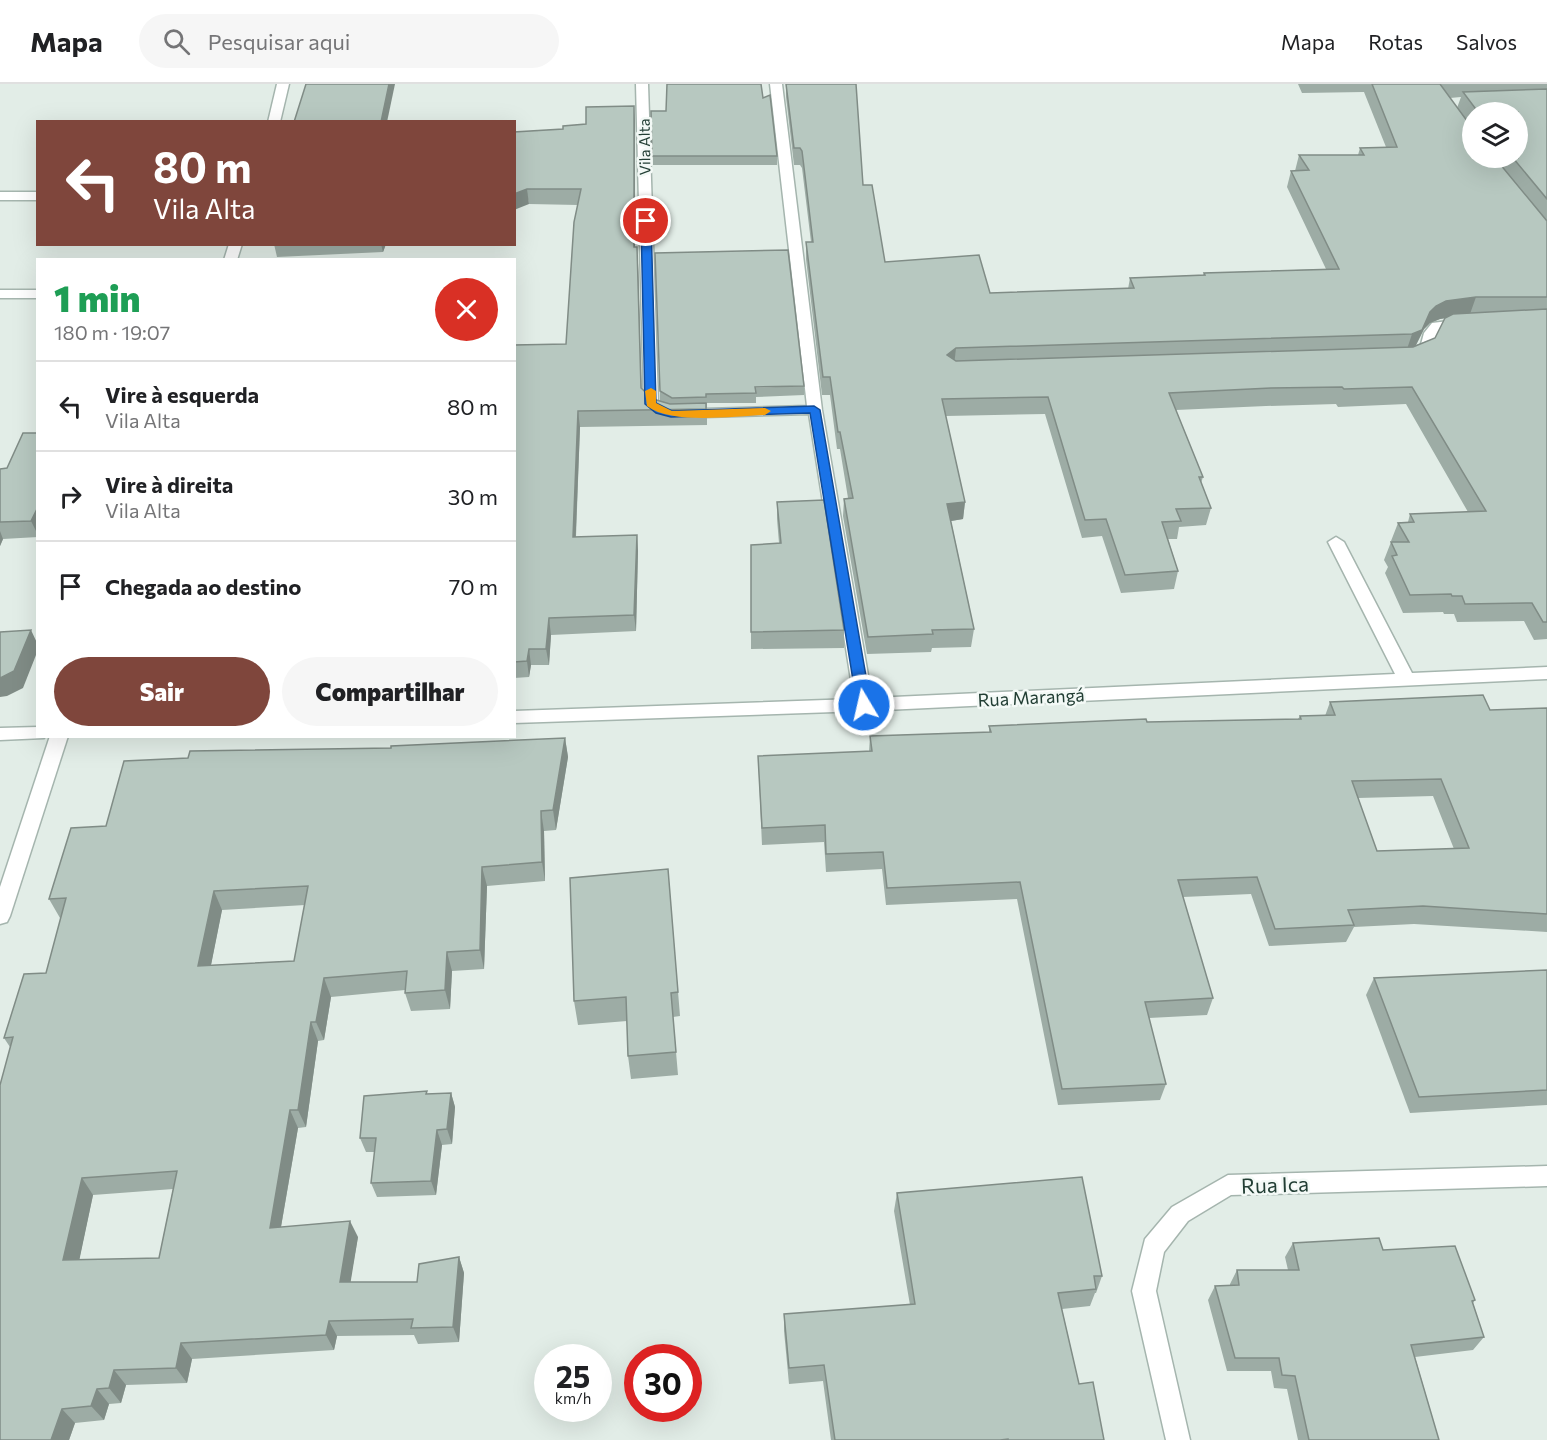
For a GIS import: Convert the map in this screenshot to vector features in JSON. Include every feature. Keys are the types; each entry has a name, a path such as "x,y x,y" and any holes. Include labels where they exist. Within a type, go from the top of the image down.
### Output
{"street":[{"path":"274,120 283,84"},
{"name":"Vila Alta","path":"642,84 651,404 671,414 814,410"},
{"path":"776,84 814,410 864,705"},
{"path":"0,196 36,195"},
{"path":"0,294 36,294"},
{"path":"1395,358 1420,355 1426,350 1431,333 1437,326 1476,322"},
{"path":"1336,542 1407,680"},
{"name":"Rua Marangá","path":"516,717 864,705 1547,673"},
{"path":"0,734 36,733"},
{"path":"0,916 58,738"},
{"name":"Rua Ica","path":"1178,1440 1144,1291 1153,1247 1180,1214 1228,1185 1547,1176"}],"building":[{"path":"306,84 389,84 381,120 295,120"},
{"path":"667,84 761,84 763,98 770,95 777,156 652,156 651,111 666,111"},
{"path":"786,84 856,84 863,185 872,185 885,262 979,255 990,293 1134,288 1130,278 1205,275 1204,273 1339,269 1291,171 1309,170 1299,155 1364,155 1360,148 1397,147 1372,84 1440,84 1462,114 1462,168 1503,168 1547,221 1547,297 1476,297 1446,301 1430,312 1422,330 1412,334 956,348 947,355 956,361 1413,347 1435,338 1445,318 1453,314 1547,309 1547,622 1543,622 1532,603 1465,604 1462,596 1451,594 1410,595 1392,556 1397,555 1391,542 1409,542 1398,523 1414,522 1410,514 1486,511 1412,387 1271,388 1169,393 1203,477 1199,477 1211,508 1176,509 1181,521 1162,522 1178,571 1125,575 1106,519 1085,520 1048,397 942,399 965,502 947,504 974,629 932,630 933,634 868,637 844,499 853,498 840,432 838,432 830,377 823,377 806,242 813,242 802,151 800,148 794,148"},
{"path":"1547,89 1547,199 1521,168 1528,168 1528,102 1470,102 1463,92"},
{"path":"634,106 634,247 637,247 641,388 653,399 670,404 706,403 706,409 578,411 573,537 637,535 634,615 549,618 546,649 529,649 527,661 516,662 516,345 566,344 574,222 581,189 527,189 516,193 516,132 563,129 563,126 586,124 586,107"},
{"path":"788,250 804,386 755,387 756,393 706,394 706,397 672,398 660,391 655,253"},
{"path":"23,433 36,433 36,511 31,521 0,522 0,469 7,468"},
{"path":"824,500 844,630 751,632 751,545 781,543 777,502"},
{"path":"31,630 14,671 0,678 0,632"},
{"path":"1483,695 1490,710 1547,708 1547,914 1423,906 1348,910 1354,925 1275,929 1257,877 1178,880 1213,998 1145,1002 1166,1084 1062,1089 1020,882 887,888 883,852 826,854 825,825 762,828 758,756 872,751 870,736 991,732 989,726 1146,719 1147,722 1301,719 1300,716 1335,715 1330,702","holes":["1441,779 1469,848 1377,851 1352,781"]},
{"path":"565,738 553,810 541,811 542,862 482,867 480,950 447,952 445,990 405,993 407,971 324,978 316,1022 311,1022 298,1110 290,1110 270,1228 350,1221 340,1282 417,1282 419,1264 459,1257 453,1327 411,1328 413,1319 329,1321 326,1335 181,1343 176,1368 114,1370 109,1388 97,1389 91,1406 62,1409 51,1440 0,1440 0,1085 13,1037 4,1038 24,974 46,973 66,898 49,899 71,828 106,826 124,761 188,758 190,751 391,748 391,746","holes":["308,886 294,961 198,966 214,891","177,1171 159,1258 63,1260 82,1178"]},
{"path":"668,869 678,992 671,993 676,1052 628,1056 626,997 574,1001 570,878"},
{"path":"1547,970 1547,1090 1419,1097 1374,978"},
{"path":"427,1091 426,1094 451,1093 447,1129 437,1130 431,1181 371,1183 376,1138 360,1138 364,1096"},
{"path":"1082,1177 1102,1276 1094,1276 1096,1289 1058,1293 1079,1384 1093,1382 1104,1440 835,1440 824,1365 789,1368 784,1314 915,1304 897,1193"},
{"path":"1379,1238 1383,1250 1455,1246 1475,1300 1472,1301 1484,1337 1411,1345 1439,1440 1309,1440 1295,1376 1282,1375 1279,1358 1235,1358 1215,1286 1239,1285 1237,1270 1299,1270 1293,1243"}],"slow traffic":[{"path":"651,391 651,404 671,414 765,411"}],"route":[{"path":"646,221 651,404 671,414 814,410 864,705"}]}
